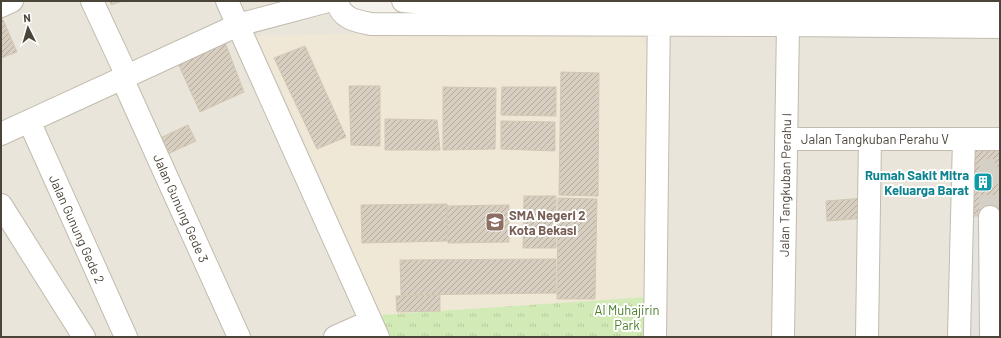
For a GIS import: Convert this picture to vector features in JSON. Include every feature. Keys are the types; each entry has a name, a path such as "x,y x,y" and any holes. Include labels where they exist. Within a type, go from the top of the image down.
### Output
{"street":[{"path":"1,6 12,1"},
{"name":"Jalan Gunung Gede 3","path":"92,1 239,337"},
{"path":"227,1 374,329 335,337"},
{"path":"1,134 238,25 328,1"},
{"path":"337,1 340,10 352,19 371,24 658,24 788,29 1000,27"},
{"path":"404,1 1000,6"},
{"path":"655,337 659,3"},
{"name":"Jalan Tangkuban Perahu I","path":"783,337 788,29"},
{"name":"Jalan Gunung Gede 2","path":"29,121 126,337"},
{"name":"Jalan Tangkuban Perahu V","path":"786,139 1000,139"},
{"path":"867,337 870,139"},
{"path":"959,337 964,139"},
{"path":"1,205 84,337"},
{"path":"990,217 991,337"}],"shaded area":[{"path":"1,1 340,1 370,22 1000,34 1000,142 966,142 963,337 1,337"},
{"name":"SMA Negeri 2 Kota Bekasi","path":"606,29 640,35 647,50 650,86 648,297 381,315 308,148 256,36"},
{"path":"964,216 1000,216 1000,337 963,337"}],"green space":[{"name":"Al Muhajirin Park","path":"648,297 647,337 391,337 381,315"}],"building":[{"path":"110,1 123,1 111,5"},
{"path":"1,15 17,52 1,58"},
{"path":"223,37 244,92 200,112 175,57"},
{"path":"305,46 346,137 317,149 274,58"},
{"path":"561,72 599,73 598,196 559,195"},
{"path":"349,86 380,86 380,146 351,145"},
{"path":"443,87 496,88 495,149 443,150"},
{"path":"502,87 556,87 556,116 501,115"},
{"path":"385,119 437,120 440,150 385,150"},
{"path":"501,121 555,122 555,151 501,149"},
{"path":"188,125 196,141 161,157 154,141"},
{"name":"Rumah Sakit Mitra Keluarga Barat","path":"1000,147 1000,216 964,216 966,148"},
{"path":"524,196 556,196 556,248 523,248"},
{"path":"558,198 597,199 595,299 557,299"},
{"path":"866,198 867,218 827,221 826,201"},
{"path":"447,204 447,241 362,243 361,205"},
{"path":"509,205 509,242 448,243 447,206"},
{"path":"556,259 556,293 401,295 400,260"},
{"path":"440,295 440,311 397,312 396,296"}],"tunnel":[{"path":"990,217 990,170 1000,164"}],"place":[{"name":"Rumah Sakit Mitra Keluarga Barat","path":"983,182"},
{"name":"SMA Negeri 2 Kota Bekasi","path":"495,222"}]}
